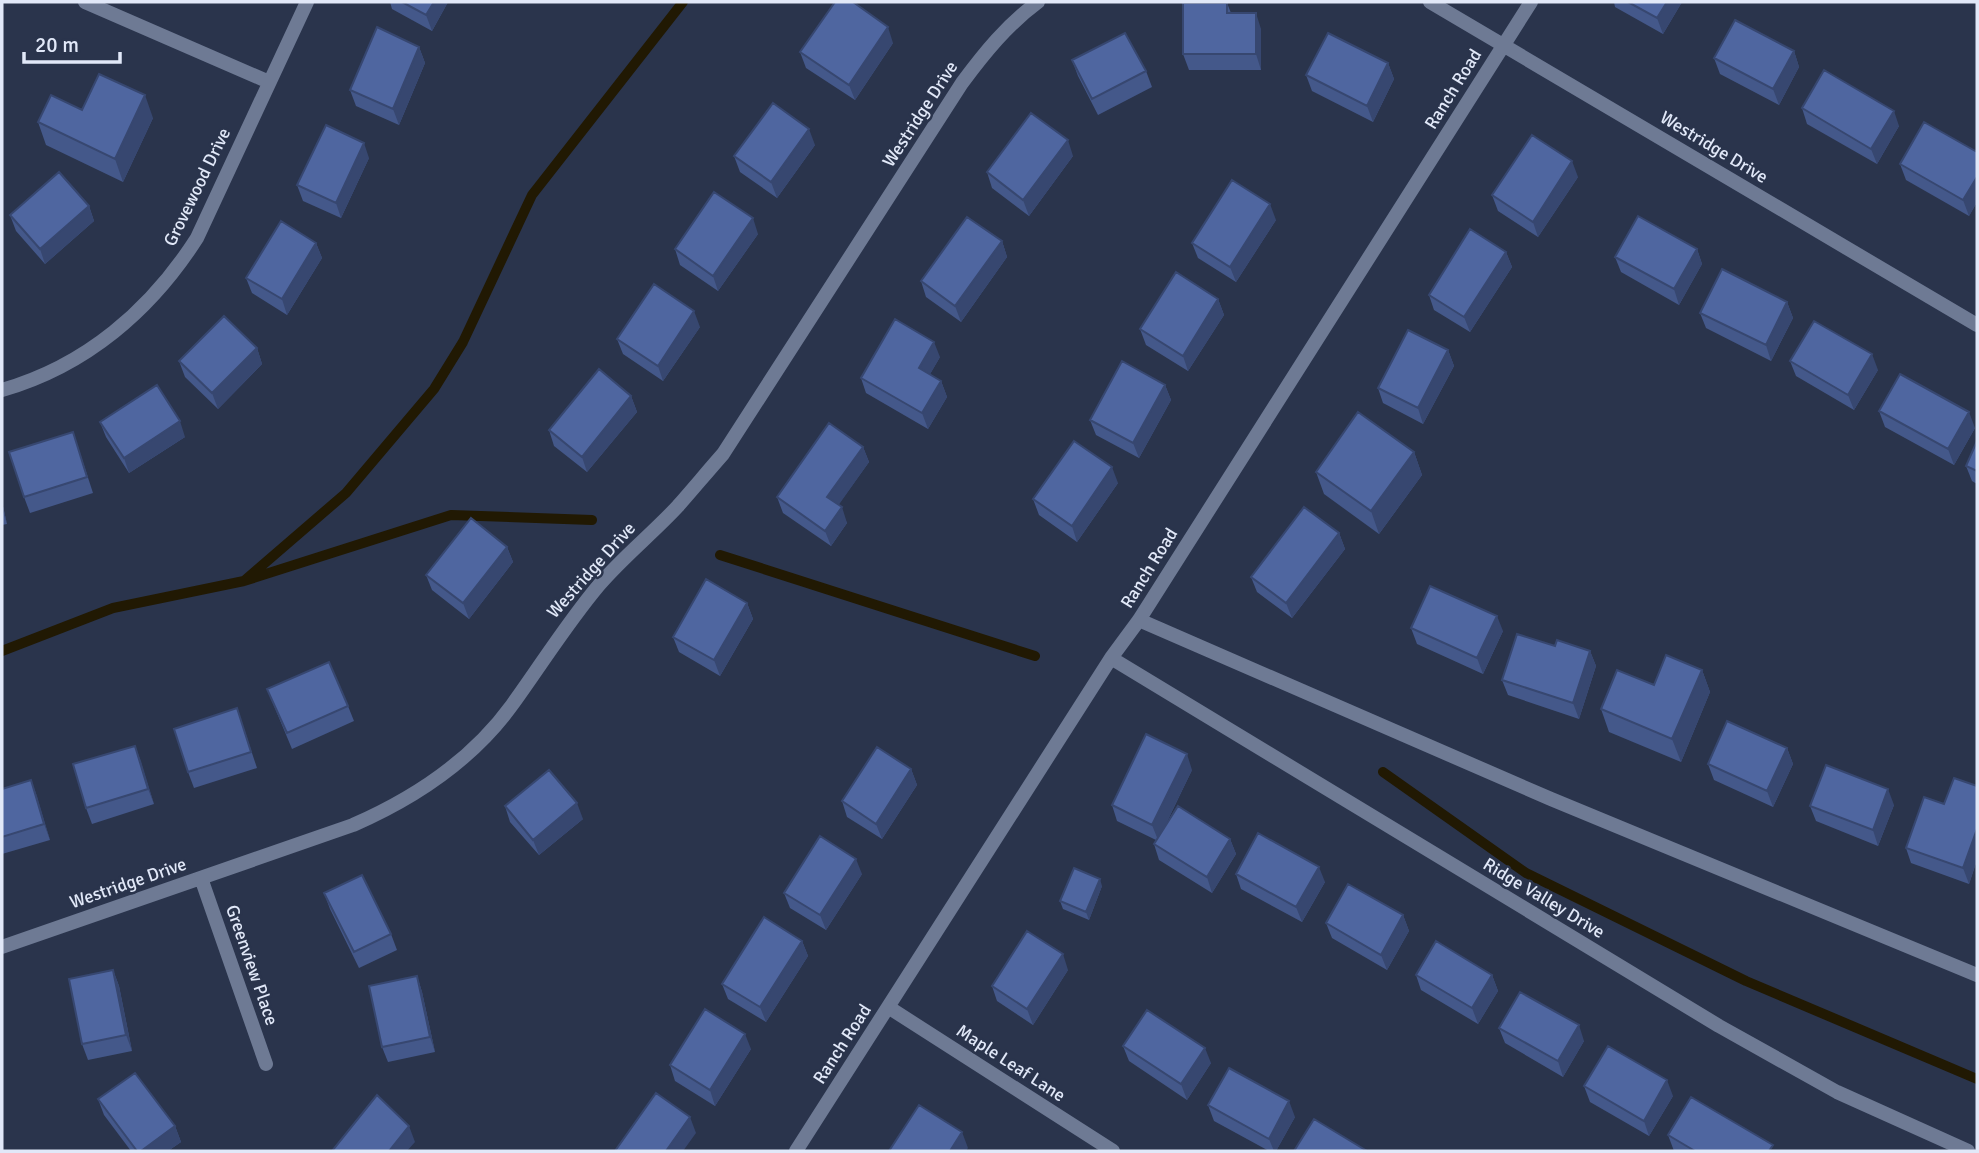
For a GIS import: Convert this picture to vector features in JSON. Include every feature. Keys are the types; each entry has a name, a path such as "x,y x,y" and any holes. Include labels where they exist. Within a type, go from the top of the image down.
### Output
{"street":[{"path":"85,2 269,82"},
{"name":"Grovewood Drive","path":"2,390 66,365 102,343 152,299 184,259 197,238 307,2"},
{"name":"Westridge Drive","path":"2,947 353,825 415,794 459,762 511,706 563,629 601,582 678,507 723,454 962,83 987,49 1017,18 1038,2"},
{"name":"Westridge Drive","path":"1430,2 1977,325"},
{"name":"Ranch Road","path":"796,1151 1111,658 1139,620 1531,2"},
{"path":"1139,620 1551,799 1977,975"},
{"name":"Ridge Valley Drive","path":"1111,658 1719,1026 1837,1092 1968,1151"},
{"name":"Greenview Place","path":"201,878 266,1064"},
{"name":"Maple Leaf Lane","path":"888,1007 1113,1151"}],"building":[{"path":"402,2 434,2 426,15"},
{"path":"835,2 853,2 888,27 849,85 800,52"},
{"path":"1628,2 1667,2 1657,18"},
{"path":"1183,3 1227,3 1227,13 1256,13 1256,54 1183,54"},
{"path":"1735,20 1794,51 1773,89 1714,58"},
{"path":"377,27 419,47 393,109 350,90"},
{"path":"1125,33 1146,71 1092,99 1072,60"},
{"path":"1328,33 1388,63 1367,106 1306,75"},
{"path":"1824,70 1894,111 1871,149 1802,108"},
{"path":"99,74 145,95 115,159 38,122 51,95 82,110"},
{"path":"773,103 809,129 771,182 734,156"},
{"path":"1031,113 1068,140 1023,200 987,172"},
{"path":"1924,122 1977,152 1977,177 1963,200 1900,164"},
{"path":"326,125 364,143 336,203 297,185"},
{"path":"1532,135 1572,161 1533,222 1492,195"},
{"path":"59,172 89,206 40,249 10,215"},
{"path":"1232,180 1270,204 1230,267 1192,243"},
{"path":"714,192 753,218 713,276 675,249"},
{"path":"1638,216 1697,249 1674,289 1615,257"},
{"path":"967,217 1002,241 955,306 921,281"},
{"path":"281,221 316,243 282,299 246,278"},
{"path":"1470,229 1506,252 1464,317 1429,295"},
{"path":"1722,269 1787,302 1766,345 1700,313"},
{"path":"1176,272 1218,299 1183,356 1140,329"},
{"path":"654,284 694,311 658,366 617,339"},
{"path":"224,316 257,348 212,393 179,361"},
{"path":"895,319 934,342 919,368 941,381 922,413 861,378"},
{"path":"1814,321 1872,354 1848,395 1790,361"},
{"path":"1408,330 1448,350 1418,408 1378,388"},
{"path":"1122,361 1165,385 1133,443 1090,420"},
{"path":"599,369 631,396 582,457 549,430"},
{"path":"1900,374 1969,412 1948,449 1879,411"},
{"path":"157,385 180,421 124,458 100,422"},
{"path":"1358,412 1414,452 1371,511 1316,472"},
{"path":"829,423 863,447 827,497 842,507 825,531 777,497"},
{"path":"73,432 87,477 24,497 9,452"},
{"path":"1074,441 1112,467 1072,526 1033,499"},
{"path":"1977,441 1977,471 1966,466"},
{"path":"1304,507 1339,533 1286,603 1251,577"},
{"path":"471,518 507,547 463,603 426,575"},
{"path":"706,579 747,603 714,660 673,637"},
{"path":"1430,586 1497,616 1477,658 1411,628"},
{"path":"1517,634 1555,646 1557,640 1590,651 1573,703 1502,680"},
{"path":"1666,655 1702,670 1672,739 1601,709 1617,670 1654,685"},
{"path":"329,662 348,706 287,733 267,689"},
{"path":"237,708 251,752 188,772 174,729"},
{"path":"1727,721 1787,748 1767,791 1708,764"},
{"path":"1146,734 1187,754 1152,825 1112,805"},
{"path":"135,746 148,789 86,808 73,764"},
{"path":"877,747 911,769 876,824 842,801"},
{"path":"1826,765 1888,789 1873,830 1810,806"},
{"path":"549,770 577,803 533,840 505,806"},
{"path":"1954,778 1977,786 1977,829 1963,868 1906,848 1924,797 1944,804"},
{"path":"31,780 44,824 2,837 2,789"},
{"path":"1178,806 1230,839 1207,877 1154,844"},
{"path":"1258,833 1319,867 1296,907 1236,874"},
{"path":"820,836 856,859 820,915 784,893"},
{"path":"1074,868 1100,879 1086,912 1060,901"},
{"path":"362,875 391,934 354,952 324,893"},
{"path":"1348,884 1403,915 1381,955 1326,923"},
{"path":"764,917 802,941 760,1007 722,984"},
{"path":"1027,931 1063,954 1027,1009 992,986"},
{"path":"1436,941 1492,975 1472,1008 1416,975"},
{"path":"113,970 126,1035 82,1044 69,979"},
{"path":"417,976 430,1037 382,1047 369,986"},
{"path":"1520,992 1579,1025 1558,1061 1499,1028"},
{"path":"705,1009 745,1034 710,1090 670,1065"},
{"path":"1147,1010 1205,1048 1181,1084 1123,1046"},
{"path":"1608,1046 1667,1080 1644,1121 1584,1086"},
{"path":"1229,1068 1289,1101 1269,1139 1208,1105"},
{"path":"135,1073 175,1126 141,1151 137,1151 98,1099"},
{"path":"656,1093 690,1117 666,1151 615,1151"},
{"path":"377,1095 409,1126 389,1151 332,1151"},
{"path":"1691,1097 1773,1145 1769,1151 1695,1151 1668,1135"},
{"path":"919,1105 962,1132 950,1151 889,1151"},
{"path":"1314,1119 1367,1151 1294,1151"}],"waterway":[{"path":"244,581 346,493 434,389 463,342 532,195 683,2"},
{"path":"2,651 113,608 244,581 451,515 592,520"},
{"path":"720,555 1035,656"},
{"path":"1383,772 1526,873 1746,981 1977,1079"}]}
